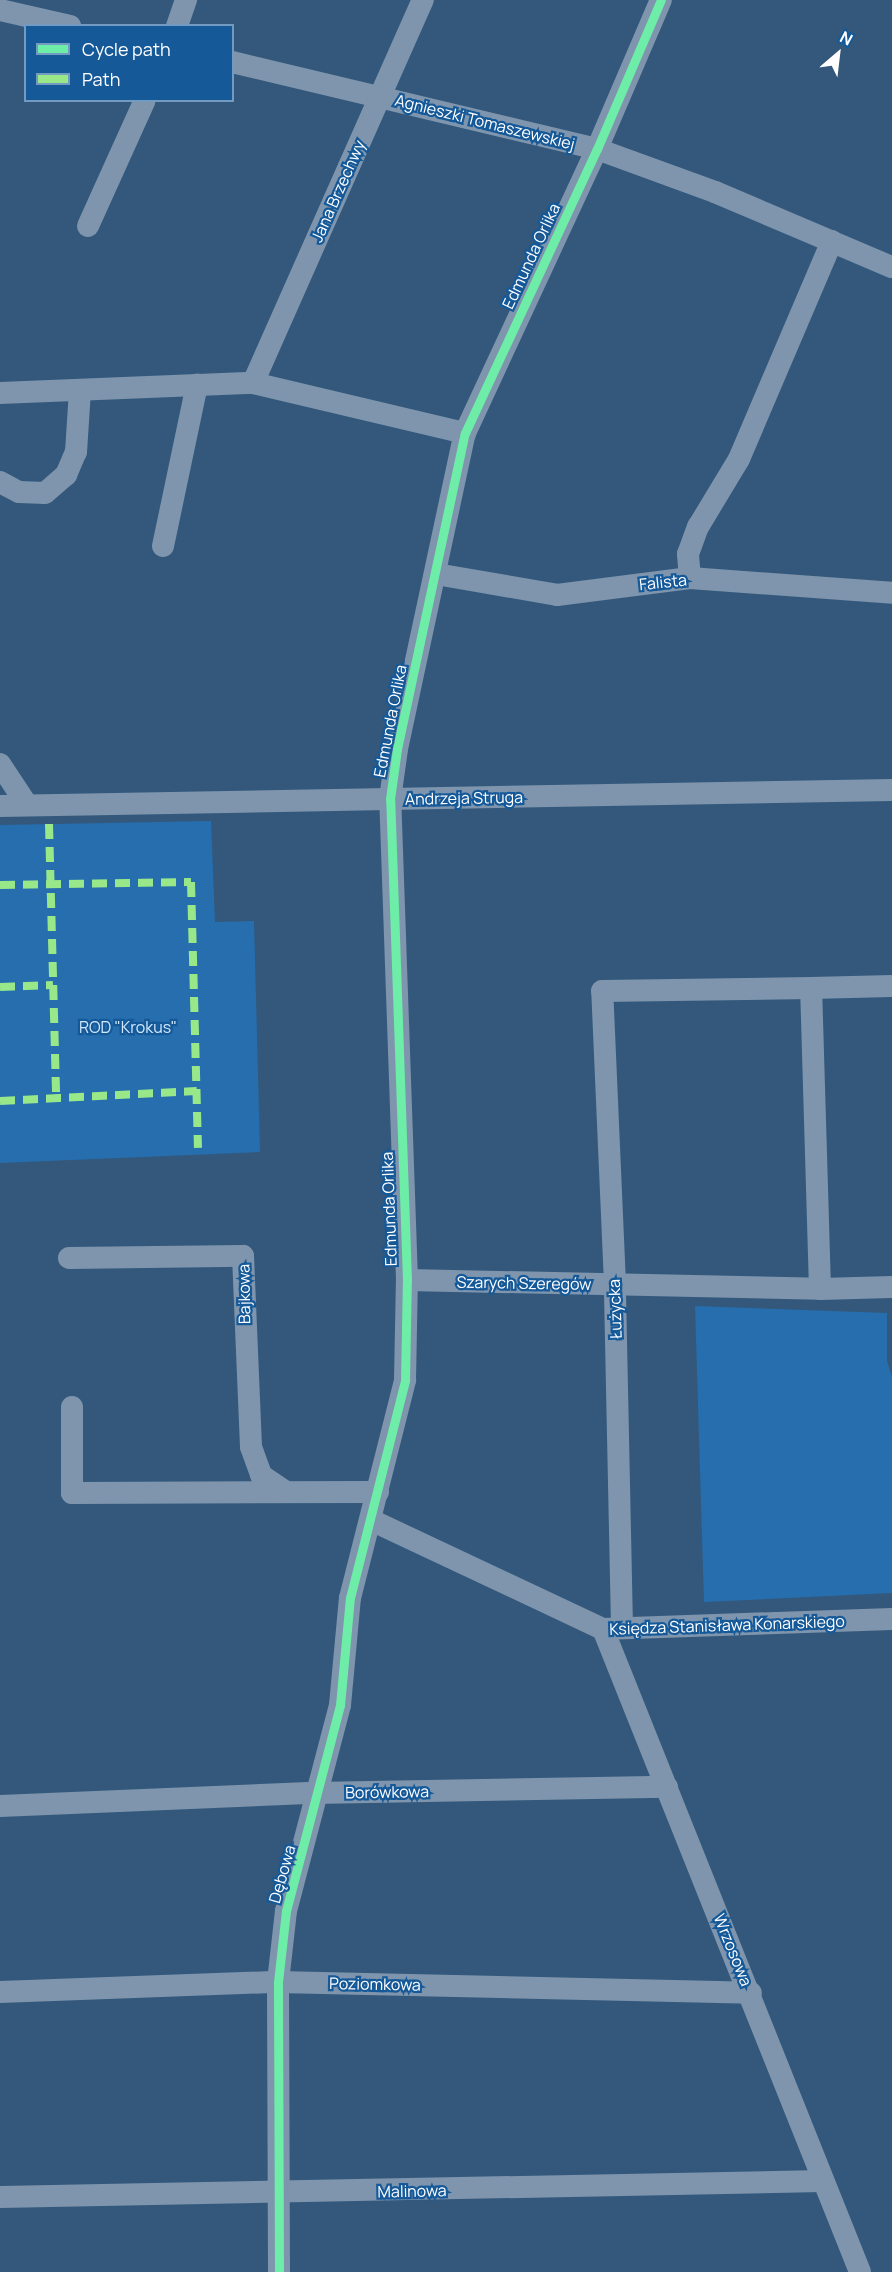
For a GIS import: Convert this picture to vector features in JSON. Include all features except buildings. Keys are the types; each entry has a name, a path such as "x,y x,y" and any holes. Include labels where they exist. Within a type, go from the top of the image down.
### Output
{"street":[{"path":"178,24 186,0"},
{"name":"Jana Brzechwy","path":"253,383 423,0"},
{"name":"Edmunda Orlika","path":"378,1492 405,1380 406,1280 390,799 397,749 465,433 597,149 661,0"},
{"path":"0,10 61,24"},
{"name":"Agnieszki Tomaszewskiej","path":"234,62 597,149 715,192 892,267"},
{"path":"88,226 144,102"},
{"path":"690,578 688,554 698,527 739,459 832,241"},
{"path":"0,393 253,383 465,433"},
{"path":"163,546 197,385"},
{"path":"0,482 19,492 45,493 66,476 76,452 80,390"},
{"name":"Falista","path":"436,574 557,595 690,578 892,593"},
{"path":"0,764 27,805"},
{"name":"Andrzeja Struga","path":"0,806 892,790"},
{"path":"820,1289 811,988 892,986"},
{"name":"Łużycka","path":"612,1628 615,1284 602,991 811,988"},
{"name":"Bajkowa","path":"69,1258 243,1256 251,1447 261,1475 286,1492"},
{"name":"Szarych Szeregów","path":"406,1280 820,1289 892,1287"},
{"path":"72,1407 72,1493 378,1492"},
{"name":"Dębowa","path":"279,2272 276,2194 278,1982 286,1911 307,1840 314,1793 340,1705 350,1598 378,1492"},
{"name":"Księdza Stanisława Konarskiego","path":"371,1520 612,1628 892,1619"},
{"name":"Wrzosowa","path":"612,1628 667,1787 751,1993 860,2272"},
{"name":"Borówkowa","path":"0,1806 314,1793 667,1787"},
{"name":"Poziomkowa","path":"0,1992 278,1982 751,1993"},
{"name":"Malinowa","path":"0,2197 276,2194 823,2181"}],"green space":[{"name":"ROD \"Krokus\"","path":"211,821 215,922 254,921 260,1152 0,1163 0,825"},
{"path":"695,1306 887,1313 887,1361 892,1377 892,1593 704,1602"}],"marked path":[{"path":"49,824 56,1098"},
{"path":"0,885 191,882 198,1148"},
{"path":"0,987 53,985"},
{"path":"0,1101 197,1091"}],"cycle path":[{"path":"279,2272 278,1982 286,1911 340,1705 350,1598 405,1380 407,1280 390,799 397,749 465,433 597,149 661,0"}]}
